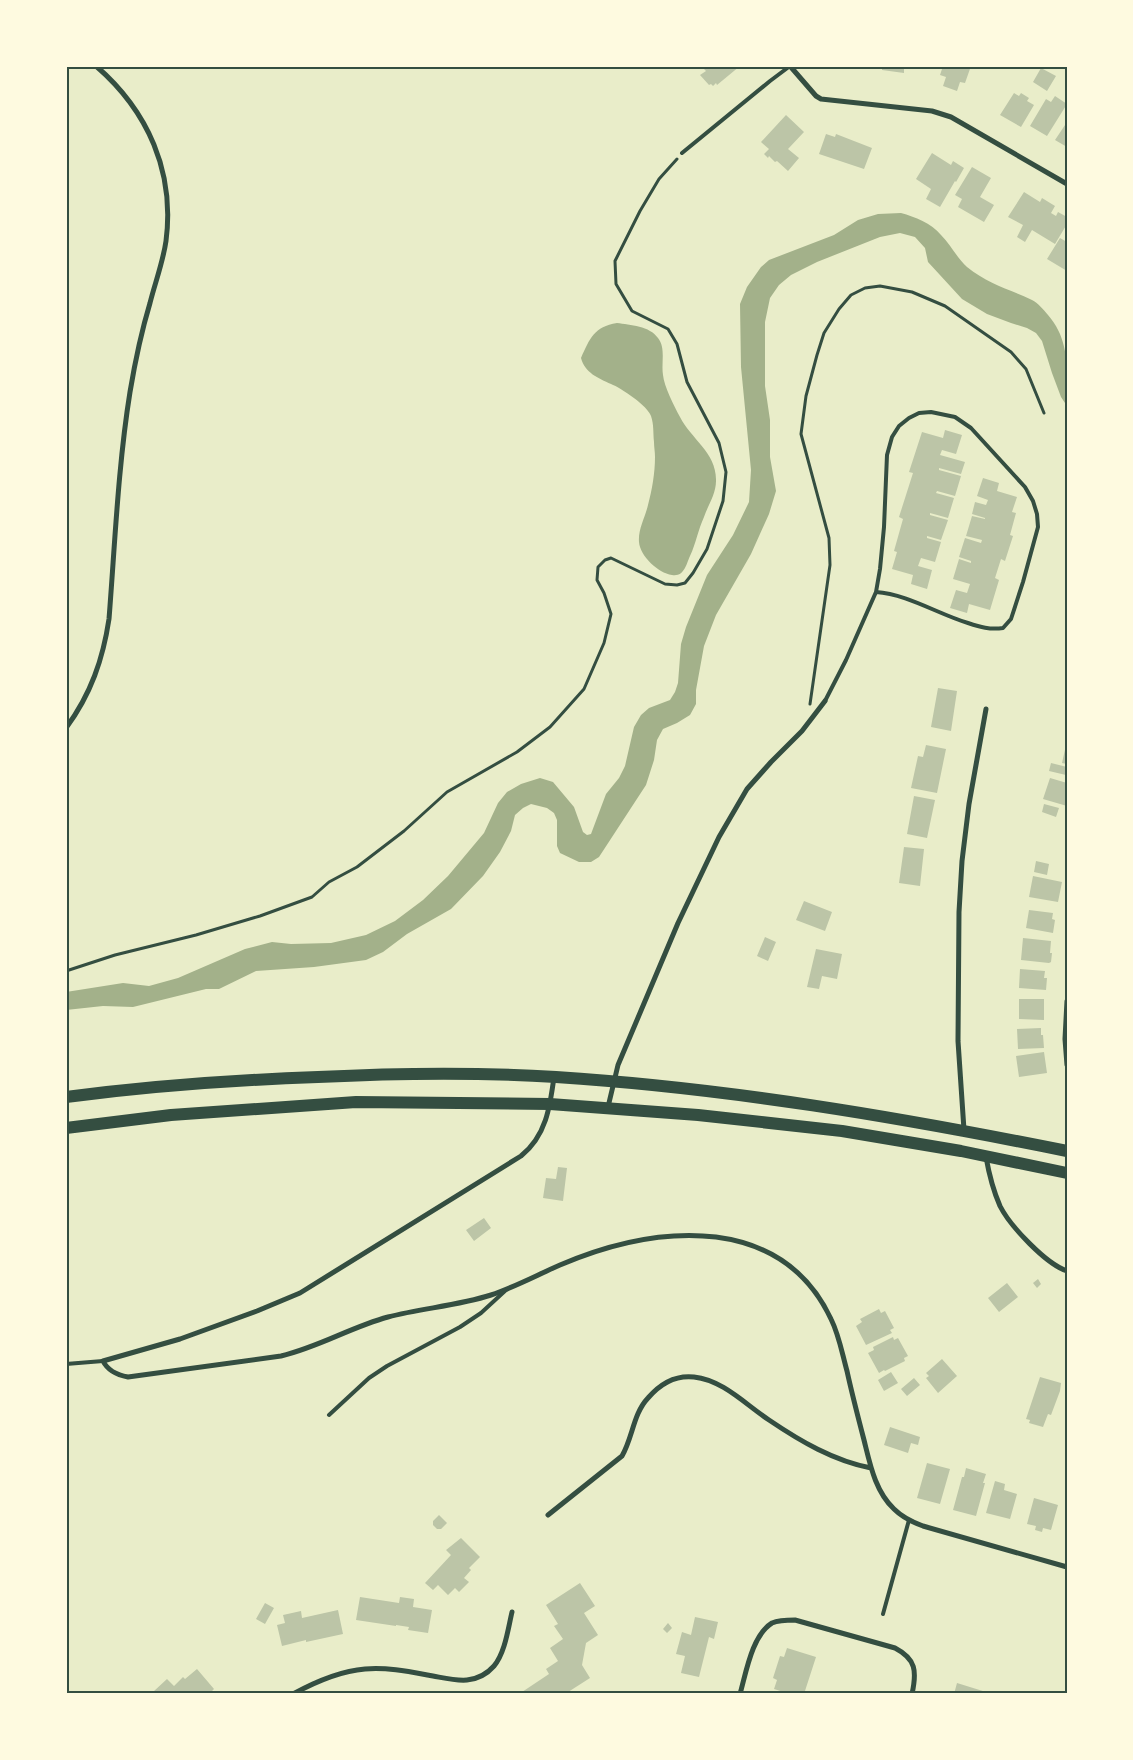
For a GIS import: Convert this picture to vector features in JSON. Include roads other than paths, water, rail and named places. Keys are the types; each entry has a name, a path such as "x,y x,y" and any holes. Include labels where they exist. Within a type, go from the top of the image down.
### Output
{"main road":[{"path":"66,1096 117,1090 285,1078 402,1073 554,1077 783,1100 964,1130 1067,1151"},
{"path":"66,1128 171,1116 356,1102 550,1104 698,1115 842,1131 986,1156 1067,1173"}],"street":[{"path":"66,728 88,694 105,645 130,393 143,327 166,242 168,216 163,174 153,141 130,101 96,66"},
{"path":"790,66 816,96 821,99 932,112 951,117 1067,184"},
{"path":"608,1107 618,1065 678,923 719,837 748,789 771,762 802,732 825,701"},
{"path":"964,1130 958,1033 959,912 962,861 969,804 986,709"},
{"path":"1067,1001 1065,1039 1067,1065"},
{"path":"554,1077 550,1104 540,1134 529,1150 521,1156 316,1284 276,1304 189,1336 103,1361 106,1366 114,1373 128,1377 281,1356 302,1351 370,1322 458,1304 490,1295 586,1255 640,1240 693,1235 737,1241 769,1252 794,1270 808,1284 826,1309 832,1320 842,1350 871,1468 886,1500 894,1509 909,1520 922,1526 1067,1567"},
{"path":"986,1156 992,1186 1006,1216 1050,1262 1067,1271"},
{"path":"548,1515 622,1456 627,1448 639,1411 647,1399 670,1380 684,1376 696,1377 722,1386 770,1421 820,1450 842,1461 871,1468"},
{"path":"293,1694 327,1678 364,1669 401,1670 452,1680 474,1679 489,1671 498,1660 512,1612"},
{"path":"740,1694 758,1638 774,1622 796,1620 895,1648 905,1653 911,1659 914,1668 912,1694"}],"lane":[{"path":"682,153 790,66"},
{"path":"825,701 846,660 876,592 884,527 887,455 892,437 899,426 908,418 919,413 931,412 955,417 971,428 1024,487 1029,493 1037,514 1038,527 1034,546 1011,619 1002,628 985,628 946,616 890,594 876,592"},
{"path":"328,1415 387,1366 460,1327 508,1289"},
{"path":"66,1364 103,1361"},
{"path":"883,1614 909,1520"}]}
